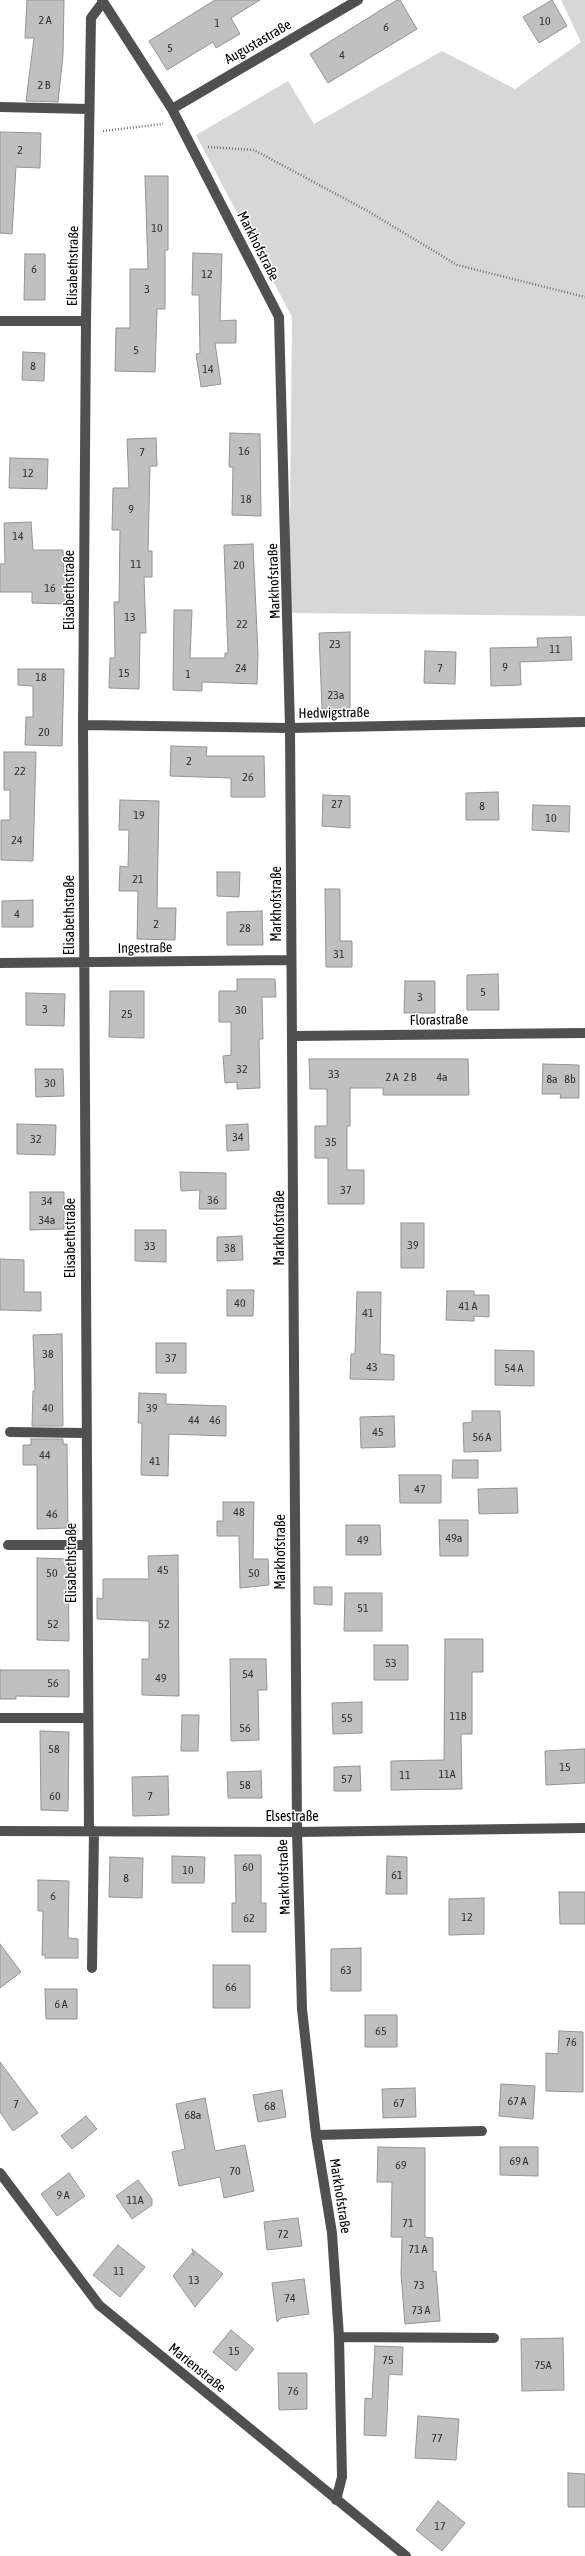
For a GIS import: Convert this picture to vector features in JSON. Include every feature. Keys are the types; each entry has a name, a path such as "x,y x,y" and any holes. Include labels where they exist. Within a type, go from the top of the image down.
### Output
{"street":[{"name":"Augustastraße","path":"172,109 358,0"},
{"name":"Markhofstraße","path":"102,1 172,109 279,317 290,728 297,1832 302,2009 316,2135 332,2233 339,2338 342,2477 336,2500"},
{"name":"Elisabethstraße","path":"92,1968 85,1433 83,725 88,109 91,18 102,1"},
{"path":"0,107 88,109"},
{"path":"0,320 86,321"},
{"name":"Hedwigstraße","path":"83,725 290,728 585,722"},
{"name":"Ingestraße","path":"0,964 291,960"},
{"name":"Florastraße","path":"293,1036 585,1033"},
{"path":"10,1432 85,1433"},
{"path":"8,1545 86,1546"},
{"path":"0,1718 88,1718"},
{"name":"Elsestraße","path":"0,1831 297,1832 585,1828"},
{"path":"316,2135 482,2131"},
{"name":"Marienstraße","path":"0,2173 99,2305 406,2556"},
{"path":"339,2338 494,2338"}],"path":[{"path":"88,133 179,122"},
{"path":"191,146 254,150 366,210 457,265 585,297"}],"shaded area":[{"path":"561,0 585,0 585,616 289,613 292,317 196,135 288,81 314,124 442,51 515,89 581,42"}],"building":[{"path":"27,0 64,0 63,55 58,102 26,101 34,38 25,38"},
{"path":"215,0 260,0 231,18 240,34 216,48 213,42 167,70 149,41"},
{"path":"397,0 400,0 417,29 328,83 310,54"},
{"path":"552,0 567,26 539,43 523,17"},
{"path":"0,132 41,133 40,168 16,167 12,234 0,233"},
{"path":"145,176 168,176 168,250 165,250 165,309 157,309 155,372 115,371 116,328 130,328 130,269 148,269"},
{"path":"193,253 222,254 220,321 236,320 236,343 215,343 221,384 201,387 196,354 200,353 199,295 192,295"},
{"path":"25,254 45,254 45,300 24,300"},
{"path":"23,352 45,353 44,381 22,380"},
{"path":"230,433 260,434 261,516 232,515 233,467 229,467"},
{"path":"156,438 157,466 150,466 148,551 152,551 152,577 144,577 146,633 140,633 139,689 109,688 110,658 115,658 114,602 119,602 120,530 112,530 113,488 129,488 127,439"},
{"path":"10,458 48,459 47,489 9,488"},
{"path":"31,522 33,550 63,550 64,572 67,573 66,604 32,603 32,592 0,592 0,564 5,564 4,523"},
{"path":"253,544 258,654 257,684 202,682 202,691 173,690 174,610 192,610 190,658 225,658 225,653 228,653 224,545"},
{"path":"350,632 350,709 322,709 319,633"},
{"path":"571,637 572,660 520,662 521,685 491,686 490,648 538,647 537,638"},
{"path":"425,651 456,652 455,684 424,683"},
{"path":"18,669 64,669 62,746 25,745 26,717 33,717 33,686 18,685"},
{"path":"171,746 207,747 206,756 264,756 265,797 231,797 231,778 170,776"},
{"path":"4,752 36,752 33,861 1,860 1,820 10,820 10,790 4,790"},
{"path":"498,792 499,820 466,820 466,793"},
{"path":"323,795 350,796 350,828 322,826"},
{"path":"120,800 159,801 157,908 176,908 175,940 137,939 138,891 119,891 120,866 128,867 129,830 119,830"},
{"path":"533,805 570,806 569,832 532,830"},
{"path":"217,872 240,872 239,897 217,896"},
{"path":"325,889 340,889 340,941 352,941 352,967 326,967"},
{"path":"33,900 33,927 2,927 2,901"},
{"path":"262,911 263,945 227,945 227,912"},
{"path":"498,974 499,1010 467,1010 467,975"},
{"path":"237,979 275,979 276,997 262,997 263,1039 259,1039 260,1088 237,1089 237,1082 225,1083 223,1056 231,1055 231,1022 219,1022 219,991 237,991"},
{"path":"405,981 435,981 435,1013 404,1013"},
{"path":"110,991 144,991 144,1038 109,1037"},
{"path":"26,993 65,994 64,1026 26,1025"},
{"path":"309,1059 468,1059 469,1095 383,1095 383,1088 350,1088 350,1126 347,1126 347,1170 364,1170 364,1204 328,1204 328,1158 315,1158 315,1126 327,1126 327,1089 310,1089"},
{"path":"543,1064 579,1065 579,1098 560,1098 561,1094 542,1094"},
{"path":"35,1069 63,1069 64,1096 36,1097"},
{"path":"17,1124 56,1125 55,1155 17,1154"},
{"path":"248,1124 249,1150 227,1151 226,1125"},
{"path":"180,1172 226,1173 226,1209 199,1209 200,1190 181,1191"},
{"path":"30,1192 64,1192 64,1229 30,1230"},
{"path":"401,1223 424,1223 424,1268 401,1268"},
{"path":"135,1230 166,1230 166,1262 135,1261"},
{"path":"242,1236 243,1260 217,1261 217,1237"},
{"path":"0,1259 24,1260 24,1292 41,1292 41,1311 0,1310"},
{"path":"227,1290 254,1290 253,1316 227,1316"},
{"path":"447,1291 474,1291 474,1295 489,1295 489,1317 474,1316 474,1321 446,1320"},
{"path":"357,1292 381,1292 380,1354 394,1355 394,1380 350,1379 351,1354 355,1354"},
{"path":"62,1334 63,1426 32,1426 33,1391 35,1391 33,1335"},
{"path":"156,1343 186,1343 186,1373 156,1373"},
{"path":"495,1350 534,1351 534,1386 495,1385"},
{"path":"139,1393 166,1394 166,1404 226,1406 226,1436 169,1434 168,1476 141,1475 142,1423 138,1423"},
{"path":"472,1411 500,1411 501,1451 464,1452 463,1423 472,1422"},
{"path":"394,1416 395,1447 361,1448 360,1417"},
{"path":"31,1439 63,1439 63,1444 67,1444 68,1528 37,1529 37,1465 23,1465 23,1445 31,1445"},
{"path":"453,1460 478,1460 478,1478 452,1478"},
{"path":"399,1475 441,1475 441,1503 400,1503"},
{"path":"517,1488 518,1513 479,1514 478,1489"},
{"path":"223,1502 254,1502 253,1559 268,1559 269,1585 240,1588 239,1536 217,1536 217,1521 223,1521"},
{"path":"439,1520 468,1520 468,1556 440,1556"},
{"path":"346,1525 380,1525 381,1555 346,1555"},
{"path":"178,1555 179,1696 142,1695 142,1659 149,1659 149,1621 97,1619 97,1598 103,1599 103,1579 149,1579 148,1556"},
{"path":"37,1558 68,1559 69,1641 37,1640"},
{"path":"314,1587 332,1587 332,1605 314,1604"},
{"path":"345,1593 382,1593 382,1631 344,1631"},
{"path":"445,1639 483,1639 483,1672 472,1672 472,1734 461,1734 462,1789 391,1790 391,1761 444,1760"},
{"path":"374,1645 408,1645 408,1680 374,1680"},
{"path":"230,1659 266,1659 267,1690 258,1690 259,1740 231,1741"},
{"path":"0,1670 69,1670 69,1697 16,1696 16,1699 0,1699"},
{"path":"362,1702 362,1733 333,1734 332,1703"},
{"path":"182,1715 199,1715 198,1751 181,1751"},
{"path":"40,1731 69,1732 68,1811 41,1810"},
{"path":"585,1749 585,1783 546,1785 545,1751"},
{"path":"360,1766 361,1791 334,1791 334,1767"},
{"path":"261,1771 262,1798 228,1798 227,1772"},
{"path":"168,1776 169,1815 133,1816 132,1777"},
{"path":"235,1855 261,1855 261,1903 266,1903 266,1932 232,1932 232,1903 236,1903"},
{"path":"172,1856 205,1857 204,1883 172,1883"},
{"path":"387,1856 407,1857 407,1894 386,1894"},
{"path":"110,1857 143,1858 142,1898 109,1897"},
{"path":"38,1880 69,1881 68,1938 78,1939 78,1958 45,1958 45,1954 42,1956 43,1911 38,1911"},
{"path":"559,1892 585,1892 585,1924 560,1924"},
{"path":"484,1898 484,1934 449,1935 449,1899"},
{"path":"0,1944 21,1972 0,1988"},
{"path":"361,1948 361,1991 331,1991 331,1949"},
{"path":"213,1965 250,1965 250,2008 213,2008"},
{"path":"45,1989 77,1989 77,2019 46,2019"},
{"path":"365,2015 397,2015 397,2047 365,2047"},
{"path":"559,2031 583,2032 583,2092 546,2091 546,2053 558,2054"},
{"path":"0,2062 38,2113 13,2131 0,2112"},
{"path":"501,2084 535,2086 533,2119 499,2116"},
{"path":"415,2088 416,2117 383,2118 382,2089"},
{"path":"282,2090 286,2117 258,2122 253,2095"},
{"path":"205,2098 215,2151 245,2145 254,2191 224,2198 220,2177 179,2186 172,2152 185,2149 176,2104"},
{"path":"86,2116 97,2129 72,2149 61,2136"},
{"path":"378,2147 425,2148 425,2237 433,2238 433,2272 436,2271 440,2321 405,2324 401,2274 402,2237 391,2237 392,2182 377,2182"},
{"path":"500,2147 538,2147 538,2176 500,2175"},
{"path":"69,2173 85,2196 57,2216 41,2194"},
{"path":"138,2180 152,2199 152,2205 132,2219 116,2196"},
{"path":"298,2218 302,2246 267,2250 264,2222"},
{"path":"118,2245 145,2267 120,2297 93,2275"},
{"path":"192,2249 223,2274 195,2307 173,2276 192,2253 194,2256"},
{"path":"304,2279 309,2314 281,2318 277,2322 272,2283"},
{"path":"231,2330 254,2349 236,2371 213,2352"},
{"path":"563,2338 564,2390 522,2391 521,2339"},
{"path":"375,2346 403,2347 402,2375 389,2374 386,2436 364,2435 365,2398 372,2399"},
{"path":"278,2373 307,2373 307,2409 279,2410"},
{"path":"418,2416 459,2419 456,2460 415,2458"},
{"path":"568,2473 585,2474 585,2507 568,2507"},
{"path":"438,2501 465,2523 442,2551 416,2530"}]}
